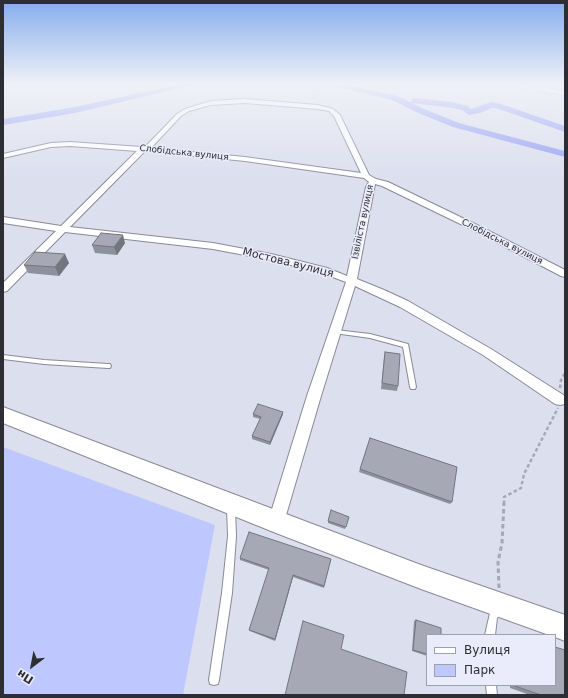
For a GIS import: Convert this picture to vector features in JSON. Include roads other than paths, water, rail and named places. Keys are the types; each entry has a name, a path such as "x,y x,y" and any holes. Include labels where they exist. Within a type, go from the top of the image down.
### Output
{"main road":[{"path":"3,415 276,522 496,604 565,628"}],"street":[{"name":"Ізвіліста вулиця","path":"3,289 177,117"},
{"name":"Ізвіліста вулиця","path":"276,522 314,396 351,282 370,187 369,179 337,117"},
{"name":"Слобідська вулиця","path":"3,156 61,144 143,149 301,166 369,179 385,184 478,229 565,274"},
{"name":"Мостова вулиця","path":"3,220 61,230 214,246 271,257 323,270 380,292 404,304 487,352 563,402"}],"lane":[{"path":"336,332 370,336 406,346 413,387"},
{"path":"3,357 44,362 108,366"},
{"path":"214,680 227,593 232,536 231,504"},
{"path":"490,634 496,604"}],"waterway":[{"path":"3,122 36,117"},
{"path":"435,117 456,125 565,154"},
{"path":"529,117 565,129"}]}
